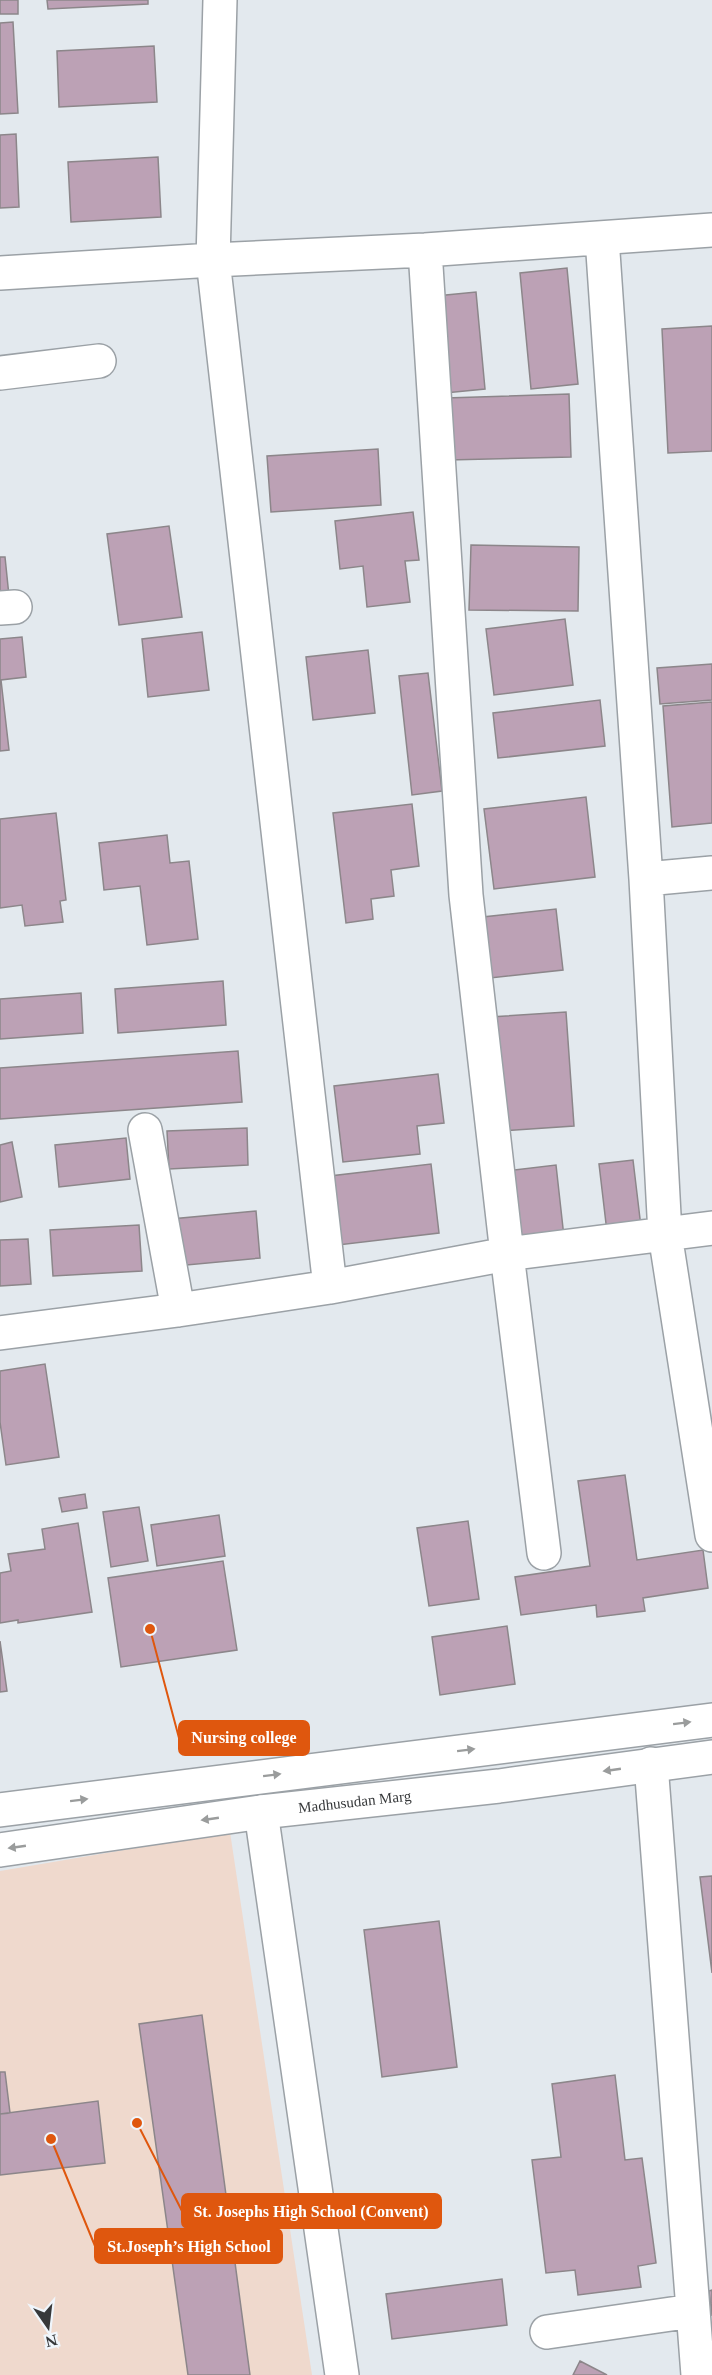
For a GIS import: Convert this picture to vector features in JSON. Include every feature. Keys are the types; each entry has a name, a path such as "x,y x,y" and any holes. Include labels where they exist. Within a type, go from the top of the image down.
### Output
{"street":[{"path":"220,0 213,260 330,1287"},
{"path":"0,273 425,250 712,230"},
{"path":"602,238 646,879 665,1234 712,1535"},
{"path":"425,250 466,895 544,1553"},
{"path":"0,374 99,361"},
{"path":"646,879 712,873"},
{"path":"145,1130 178,1311"},
{"path":"0,1333 178,1311 330,1287 507,1254 712,1228"},
{"path":"0,1810 712,1720"},
{"name":"Madhusudan Marg","path":"0,1850 261,1812 487,1788 712,1757"},
{"path":"651,1764 698,2375"},
{"path":"261,1812 342,2375"},
{"path":"547,2332 692,2311"}],"shaded area":[{"path":"230,1832 312,2375 0,2375 0,1871"}],"building":[{"path":"0,0 18,0 18,14 0,14"},
{"path":"47,0 148,0 148,4 48,9"},
{"path":"13,22 18,113 0,114 0,23"},
{"path":"154,46 157,102 59,107 57,51"},
{"path":"16,134 19,207 0,208 0,135"},
{"path":"158,157 161,217 71,222 68,162"},
{"path":"567,268 578,384 531,389 520,273"},
{"path":"476,292 485,389 445,393 436,296"},
{"path":"712,326 712,451 668,453 662,329"},
{"path":"569,394 571,457 448,460 446,398"},
{"path":"378,449 381,505 271,512 267,456"},
{"path":"413,512 419,560 405,561 410,602 367,607 363,566 340,569 335,521"},
{"path":"169,526 182,617 119,625 107,534"},
{"path":"471,545 579,547 578,611 469,610"},
{"path":"0,557 5,557 9,596 0,597"},
{"path":"565,619 573,685 494,695 486,629"},
{"path":"202,632 209,690 148,697 142,639"},
{"path":"22,637 26,677 1,680 9,750 0,751 0,639"},
{"path":"368,650 375,713 313,720 306,657"},
{"path":"712,664 712,700 660,704 657,668"},
{"path":"428,673 442,791 412,795 399,676"},
{"path":"600,700 605,746 498,758 493,713"},
{"path":"712,702 712,823 672,827 663,706"},
{"path":"586,797 595,877 494,889 484,809"},
{"path":"412,804 419,866 391,870 394,896 371,899 373,919 346,923 333,813"},
{"path":"56,813 66,900 60,901 63,922 25,926 22,905 0,908 0,819"},
{"path":"167,835 170,863 189,861 198,939 147,945 140,886 104,890 99,843"},
{"path":"556,909 563,970 490,978 483,917"},
{"path":"223,981 226,1025 118,1033 115,989"},
{"path":"81,993 83,1033 0,1039 0,999"},
{"path":"566,1012 574,1126 499,1131 490,1017"},
{"path":"238,1051 242,1102 0,1119 0,1068"},
{"path":"438,1074 444,1123 417,1126 420,1154 343,1162 334,1086"},
{"path":"247,1128 248,1165 169,1169 167,1131"},
{"path":"126,1138 130,1179 59,1187 55,1145"},
{"path":"12,1142 22,1197 0,1202 0,1145"},
{"path":"633,1160 641,1227 607,1232 599,1164"},
{"path":"431,1164 439,1233 338,1245 330,1176"},
{"path":"556,1165 564,1237 514,1242 506,1171"},
{"path":"256,1211 260,1258 176,1266 171,1219"},
{"path":"139,1225 142,1271 53,1276 50,1230"},
{"path":"28,1239 31,1284 0,1286 0,1240"},
{"path":"45,1364 59,1457 6,1465 0,1422 0,1371"},
{"path":"625,1475 637,1560 703,1550 708,1588 643,1598 645,1611 597,1617 596,1605 521,1615 515,1577 590,1566 578,1481"},
{"path":"85,1494 87,1508 62,1512 59,1498"},
{"path":"139,1507 148,1561 111,1567 103,1512"},
{"path":"219,1515 225,1556 157,1566 151,1525"},
{"path":"468,1521 479,1599 429,1606 417,1528"},
{"path":"78,1523 92,1612 18,1623 18,1620 0,1623 0,1573 11,1571 8,1554 45,1549 42,1529"},
{"path":"223,1561 237,1650 121,1667 108,1578"},
{"path":"507,1626 515,1684 440,1695 432,1637"},
{"path":"0,1641 7,1691 0,1692"},
{"path":"712,1876 712,1973 700,1877"},
{"path":"439,1921 457,2067 382,2077 364,1930"},
{"path":"202,2015 250,2375 188,2375 139,2024"},
{"path":"0,2072 5,2072 10,2113 0,2114"},
{"path":"615,2075 625,2160 642,2158 656,2263 638,2266 641,2287 578,2295 575,2270 546,2273 532,2160 561,2157 552,2084"},
{"path":"98,2101 105,2163 0,2175 0,2114"},
{"path":"502,2279 507,2325 392,2339 386,2294"},
{"path":"712,2290 712,2316 709,2291"},
{"path":"580,2361 607,2375 573,2375"}],"place":[{"name":"Nursing college","path":"150,1629"},
{"name":"St. Josephs High School (Convent)","path":"137,2123"},
{"name":"St.Joseph’s High School","path":"51,2139"}]}
